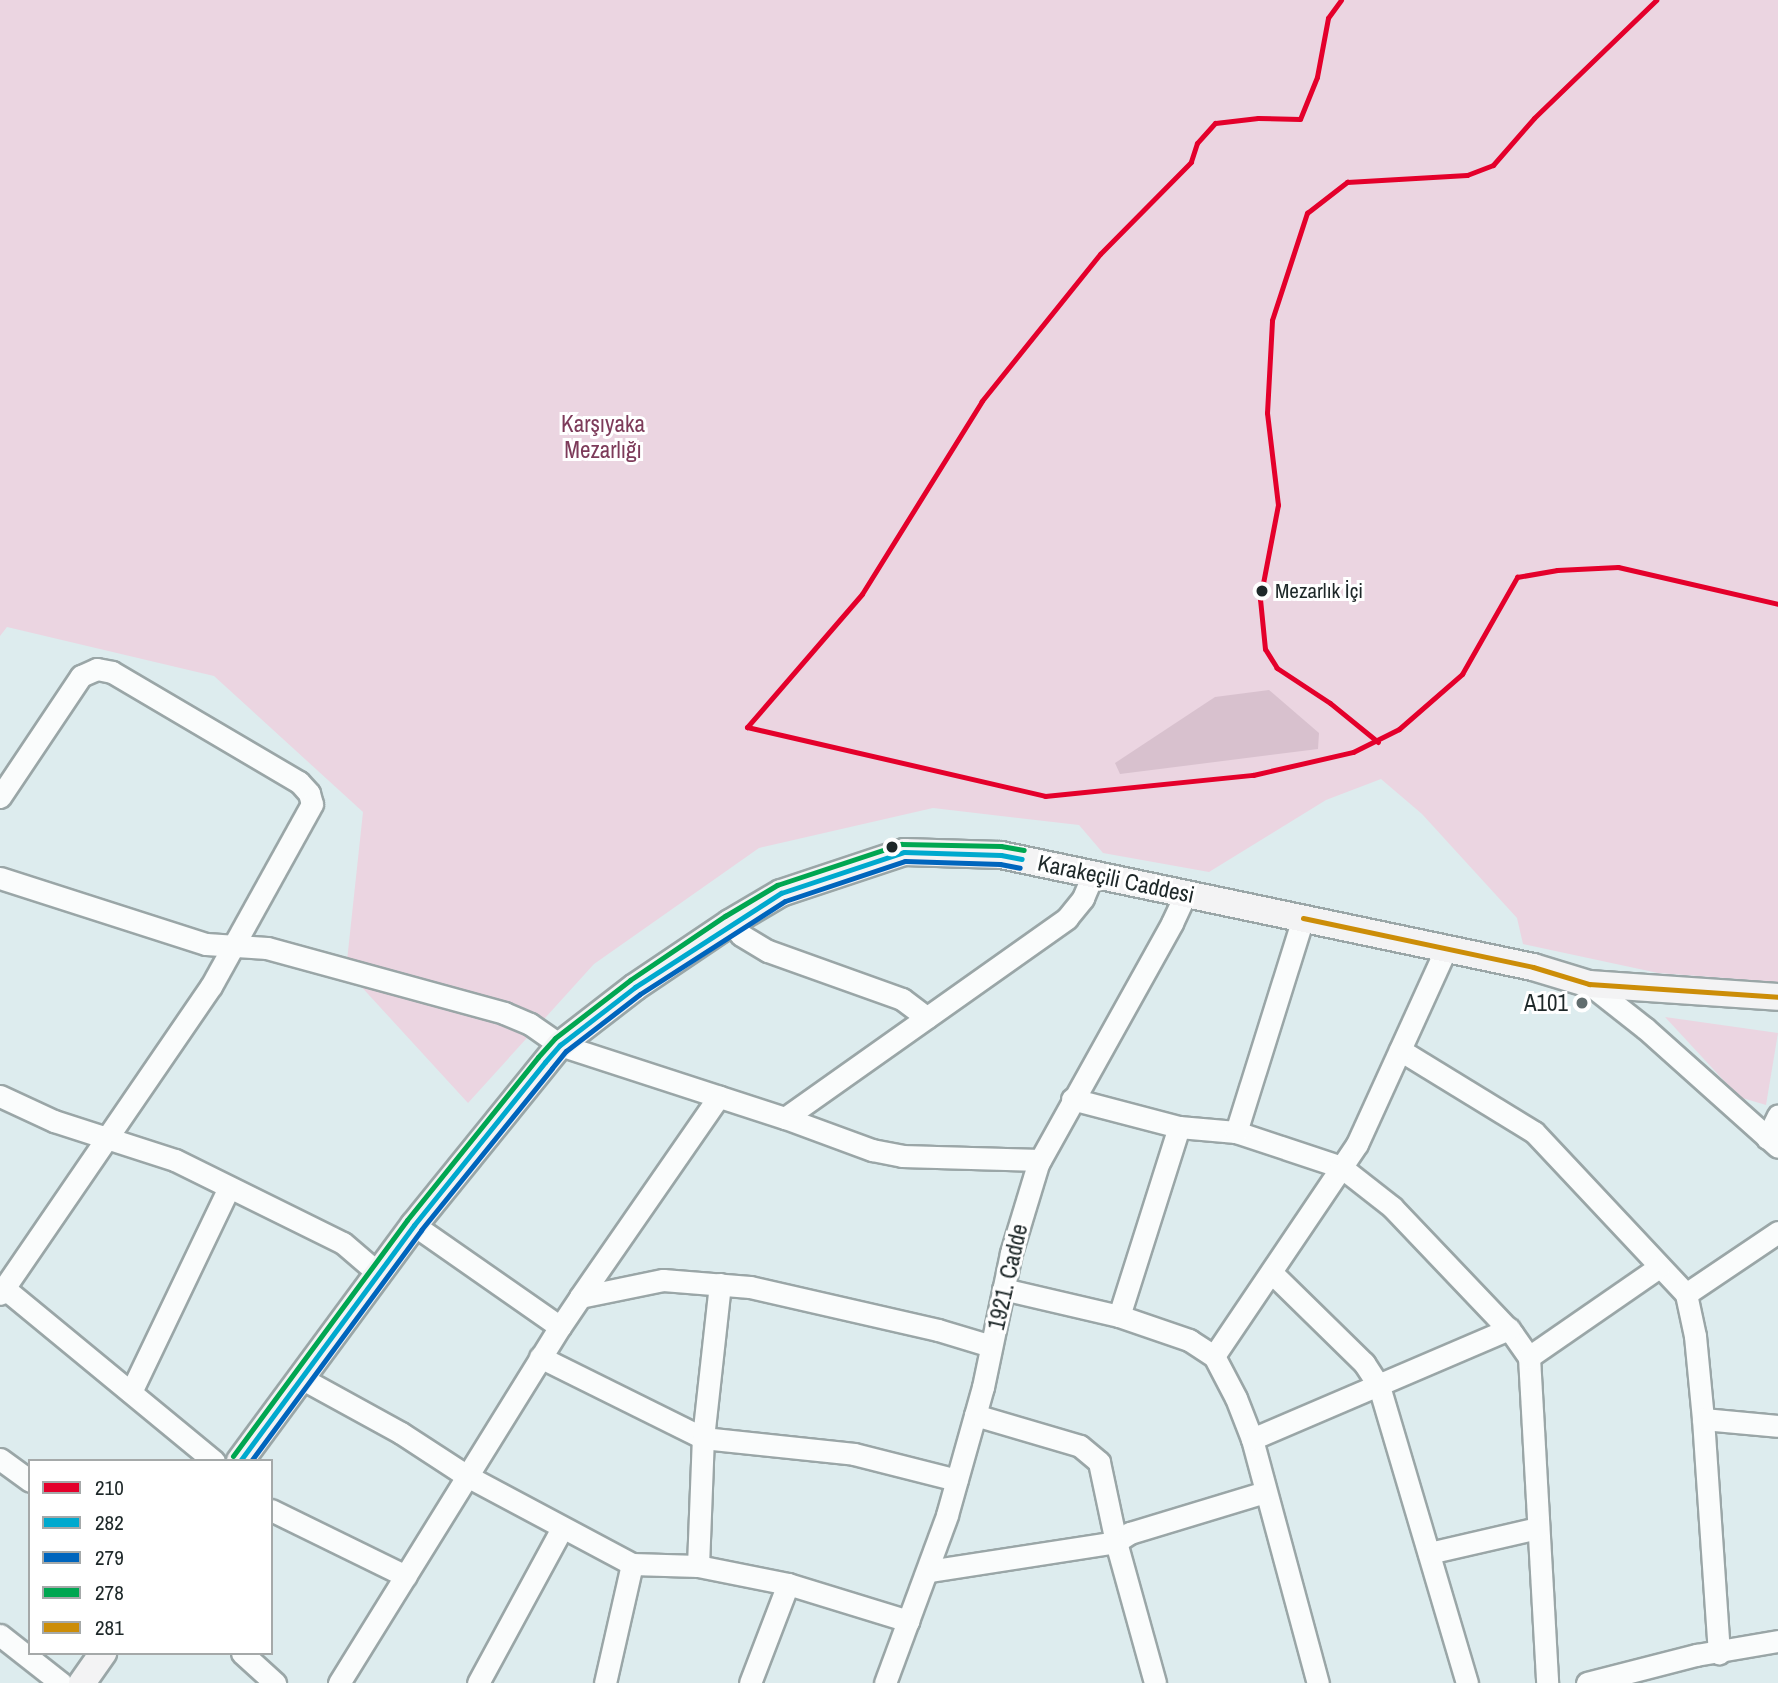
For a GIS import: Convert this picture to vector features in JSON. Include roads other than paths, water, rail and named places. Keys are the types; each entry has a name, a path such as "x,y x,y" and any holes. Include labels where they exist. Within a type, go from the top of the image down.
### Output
{"main road":[{"name":"Karakeçili Caddesi","path":"241,1459 414,1225 561,1045 635,987 730,923 781,893 904,852 1001,855 1532,967 1589,984 1778,997"},
{"path":"82,1683 102,1655"}],"street":[{"path":"0,797 81,676 97,669 112,672 299,782 309,793 312,809 237,944 107,1138 5,1280 131,1392 212,1459"},
{"path":"785,1118 1067,918 1083,898 1093,874"},
{"path":"0,878 206,944 237,944 289,954 504,1013 530,1024 561,1045 785,1118 872,1150 902,1156 1040,1160"},
{"name":"1921. Cadde","path":"885,1683 929,1571 957,1480 975,1415 1011,1253 1040,1160 1172,923 1186,893"},
{"path":"1236,1132 1303,918"},
{"path":"730,923 741,935 768,951 902,999 927,1018"},
{"path":"1214,1356 1357,1144 1446,949"},
{"path":"1589,984 1645,1028 1772,1143"},
{"path":"1400,1050 1534,1132 1686,1294 1695,1336 1703,1419 1719,1653"},
{"path":"0,1096 54,1121 174,1160 343,1243 379,1274"},
{"path":"339,1683 540,1357 719,1096"},
{"path":"1072,1099 1179,1127 1236,1132 1341,1167 1392,1206 1508,1329 1529,1357 1547,1683"},
{"path":"1772,1143 1778,1115"},
{"path":"1119,1316 1179,1127"},
{"path":"131,1392 229,1186"},
{"path":"414,1225 560,1327"},
{"path":"1686,1294 1778,1233"},
{"path":"1529,1357 1660,1267"},
{"path":"1272,1273 1364,1363 1379,1386 1467,1683"},
{"path":"580,1297 663,1280 750,1287 938,1330 991,1346"},
{"path":"698,1566 703,1438 720,1284"},
{"path":"1003,1289 1119,1316 1189,1340 1214,1356 1236,1398 1252,1439 1318,1683"},
{"path":"1252,1439 1508,1329"},
{"path":"540,1357 703,1438 854,1454 957,1480"},
{"path":"301,1378 401,1433 467,1476 632,1564 698,1566 788,1584 908,1621"},
{"path":"975,1415 1080,1446 1099,1462 1116,1542 1155,1683"},
{"path":"1703,1419 1778,1426"},
{"path":"0,1459 28,1480"},
{"path":"929,1571 1116,1542 1130,1533 1265,1492"},
{"path":"273,1511 405,1576"},
{"path":"478,1683 562,1528"},
{"path":"1429,1553 1537,1528"},
{"path":"604,1683 632,1564"},
{"path":"750,1683 788,1584"},
{"path":"0,1635 61,1683"},
{"path":"1587,1683 1696,1655 1778,1641"},
{"path":"244,1655 275,1683"}],"place":[{"name":"Mezarlık İçi","path":"1262,591"},
{"name":"A101","path":"1582,1003"}],"park label":[{"name":"Karşıyaka Mezarlığı","path":"603,437"}]}
